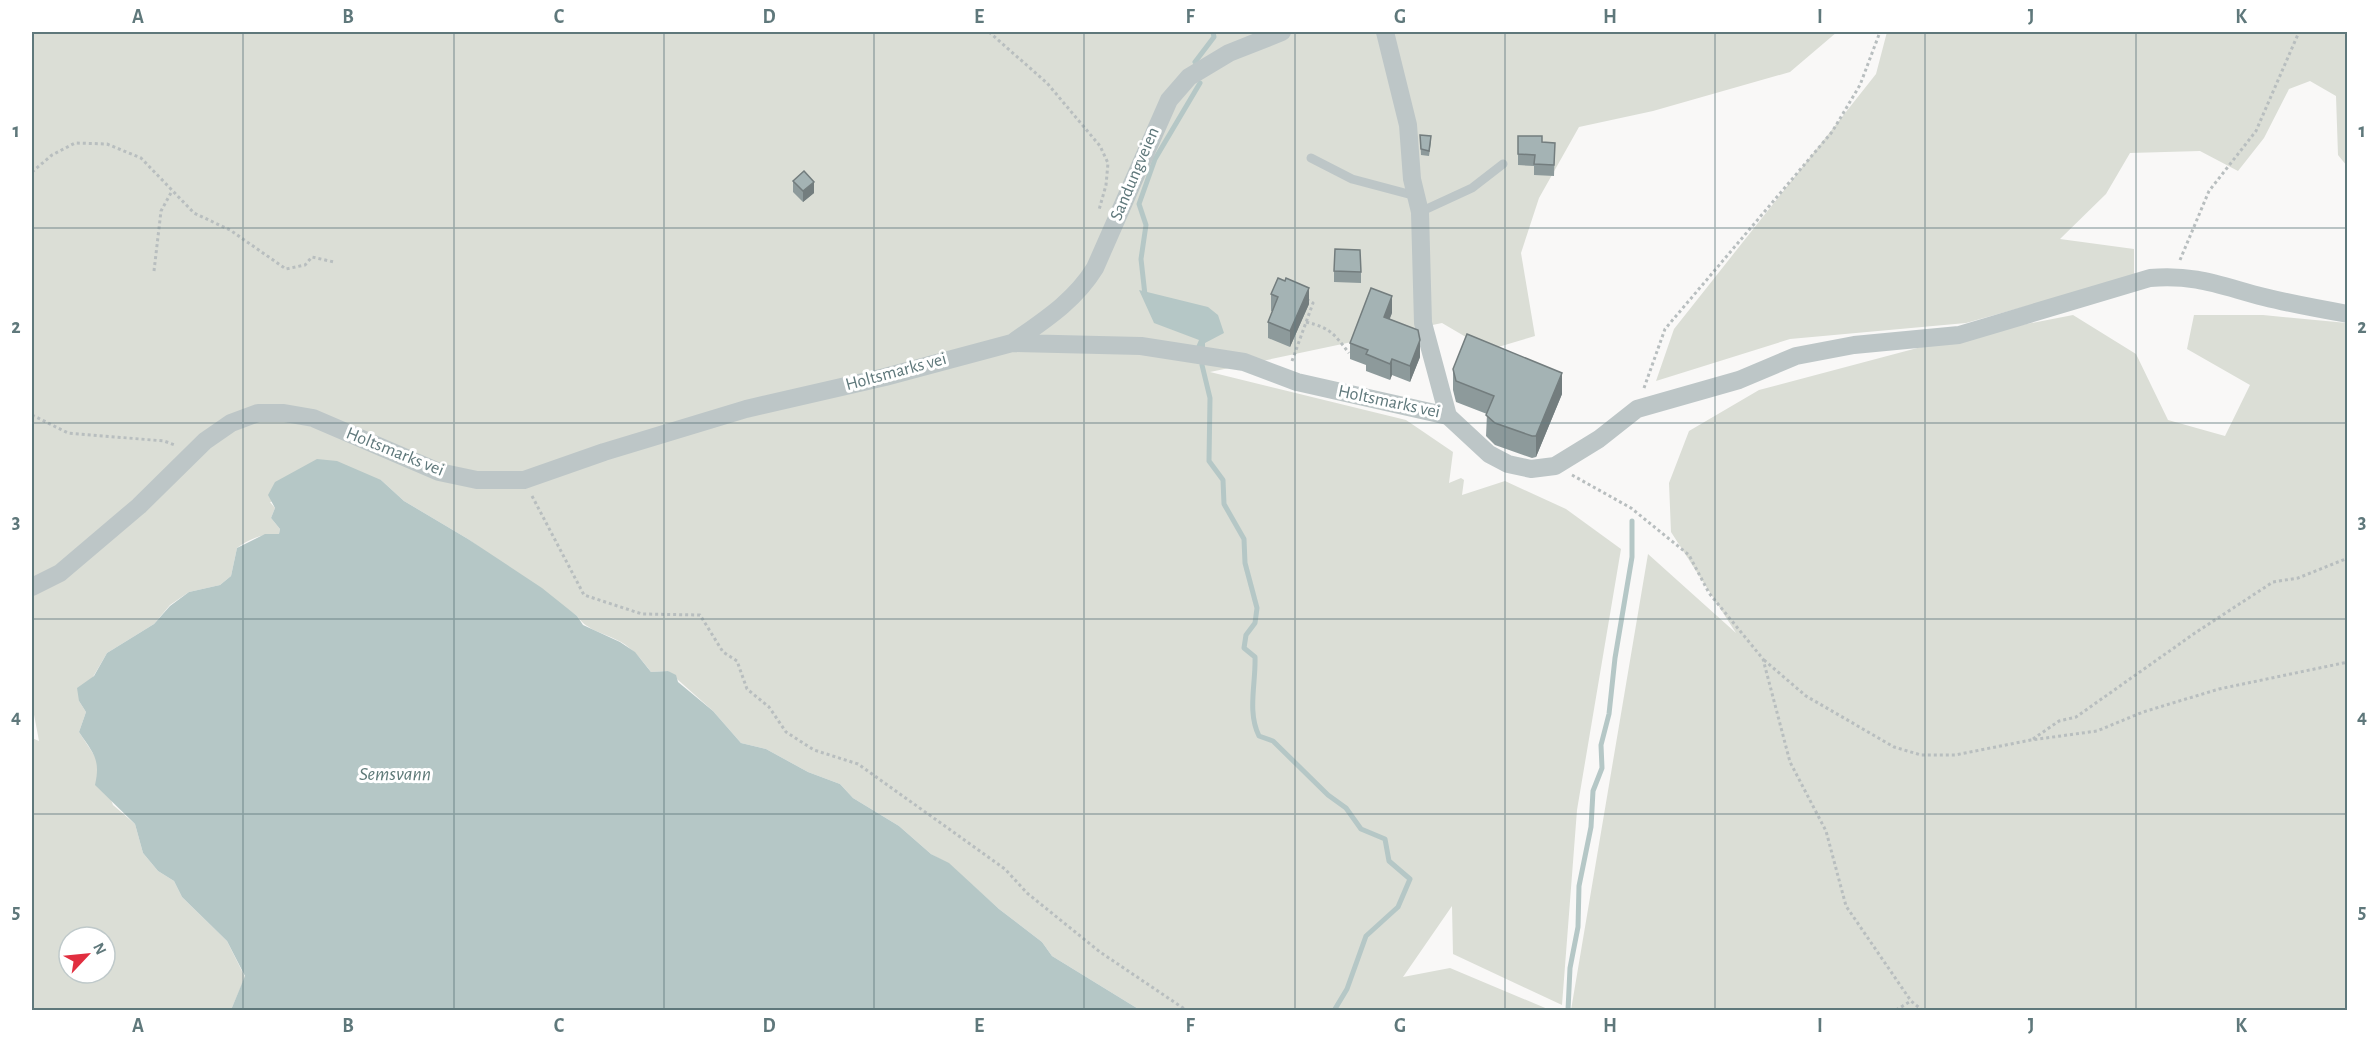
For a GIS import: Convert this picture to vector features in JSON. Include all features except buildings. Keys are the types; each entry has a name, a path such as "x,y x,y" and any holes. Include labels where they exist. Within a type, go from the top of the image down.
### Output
{"street":[{"name":"Sandungveien","path":"1012,343 1070,302 1085,285 1095,268 1169,100 1189,77 1229,54 1282,32"},
{"name":"Holtsmarks vei","path":"32,587 60,573 139,506 193,453 231,423 258,413 284,413 313,418 439,472 477,480 524,480 604,452 735,412 885,377 1012,343 1141,346 1244,362 1297,381 1448,416 1424,323 1418,204 1408,125 1385,32"},
{"path":"1448,416 1489,454 1508,464 1531,469 1555,466 1599,439 1636,409 1739,380 1796,356 1854,345 1959,335 2150,278 2173,276 2199,278 2265,298 2348,314"}],"lane":[{"path":"1311,158 1352,179 1418,204 1472,188 1503,164"}],"path":[{"path":"989,32 1047,83 1100,146 1108,164 1106,185 1097,216"},
{"path":"1636,409 1665,329 1832,132 1860,85 1880,32"},
{"path":"2173,276 2209,191 2256,131 2299,32"},
{"path":"32,172 52,154 75,143 107,144 141,158 194,213 230,230 286,269 299,268 312,257 334,262"},
{"path":"154,271 161,211 172,191"},
{"path":"1296,350 1313,303 1303,298"},
{"path":"1306,322 1324,326 1349,353"},
{"path":"32,415 68,432 164,441 193,453"},
{"path":"1555,466 1631,508 1689,555 1709,592 1763,659 1806,696 1894,747 1921,755 1955,755 2031,740 2097,731 2143,712 2218,689 2348,662"},
{"path":"524,480 584,595 642,614 700,615 723,652 737,660 747,689 769,706 786,732 814,750 858,764 1005,869 1027,893 1100,952 1186,1011"},
{"path":"2031,740 2059,721 2076,717 2194,633 2273,582 2298,578 2348,558"},
{"path":"1763,659 1790,762 1826,831 1846,906 1911,1001 1922,1011"},
{"path":"1896,1011 1911,1001"}],"shaded area":[{"path":"32,32 1837,32 1790,72 1653,111 1579,127 1539,198 1521,253 1535,336 1488,350 1442,323 1210,372 1406,420 1453,452 1449,483 1461,478 1464,480 1462,495 1505,481 1566,509 1621,549 1577,810 1562,1005 1453,954 1452,906 1403,977 1450,968 1550,1010 1140,1010 1052,956 1042,942 999,909 949,864 931,854 899,826 853,798 840,784 808,772 766,749 741,743 713,711 668,671 651,672 626,645 586,625 577,616 468,539 404,501 381,480 270,502 275,508 271,518 280,529 279,534 257,537 237,548 231,576 220,585 189,592 170,605 154,624 107,653 79,701 86,712 79,732 96,758 113,805 135,824 143,853 158,871 174,881 182,897 227,941 245,977 231,1010 32,1010 32,738 39,741 32,704"},
{"path":"1887,32 2347,32 2347,166 2338,155 2336,96 2310,81 2289,89 2264,138 2238,171 2200,151 2130,153 2106,194 2060,239 2134,249 2134,276 1966,323 1790,339 1656,381 1674,329 1876,74"},
{"path":"2073,315 2136,354 2168,420 2225,436 2250,385 2187,349 2194,315 2263,315 2347,323 2347,1010 1571,1010 1648,554 1736,633 1671,532 1669,483 1689,431 1759,390 1955,338"}],"water":[{"path":"1139,290 1208,307 1218,315 1224,333 1205,343 1205,350 1196,347 1199,340 1154,323"},
{"name":"Semsvann","path":"317,459 337,461 381,480 404,501 468,539 542,588 577,616 583,625 620,642 635,652 651,672 668,671 676,675 678,682 713,711 741,743 766,749 808,772 840,784 853,798 899,826 931,854 949,863 999,909 1042,942 1052,956 1140,1010 231,1010 245,976 227,941 182,897 174,881 158,871 143,853 135,824 95,785 96,762 92,751 79,732 86,712 79,701 77,688 94,676 107,653 154,624 170,606 189,592 220,585 231,576 237,548 265,534 279,534 280,529 271,518 275,508 268,495 275,482"}],"waterway":[{"path":"1195,62 1214,37 1213,32"},
{"path":"1145,295 1141,259 1146,225 1139,204 1155,159 1200,83"},
{"path":"1202,365 1210,398 1209,461 1223,480 1224,504 1244,539 1245,563 1257,608 1255,623 1246,635 1244,648 1255,657 1253,707 1255,727 1259,736 1273,741 1328,795 1346,808 1361,829 1385,839 1389,861 1410,879 1398,907 1366,936 1347,989 1335,1009"},
{"path":"1568,1010 1570,968 1578,927 1579,886 1591,827 1593,791 1602,768 1601,745 1609,714 1615,658 1632,557 1632,521"}]}
